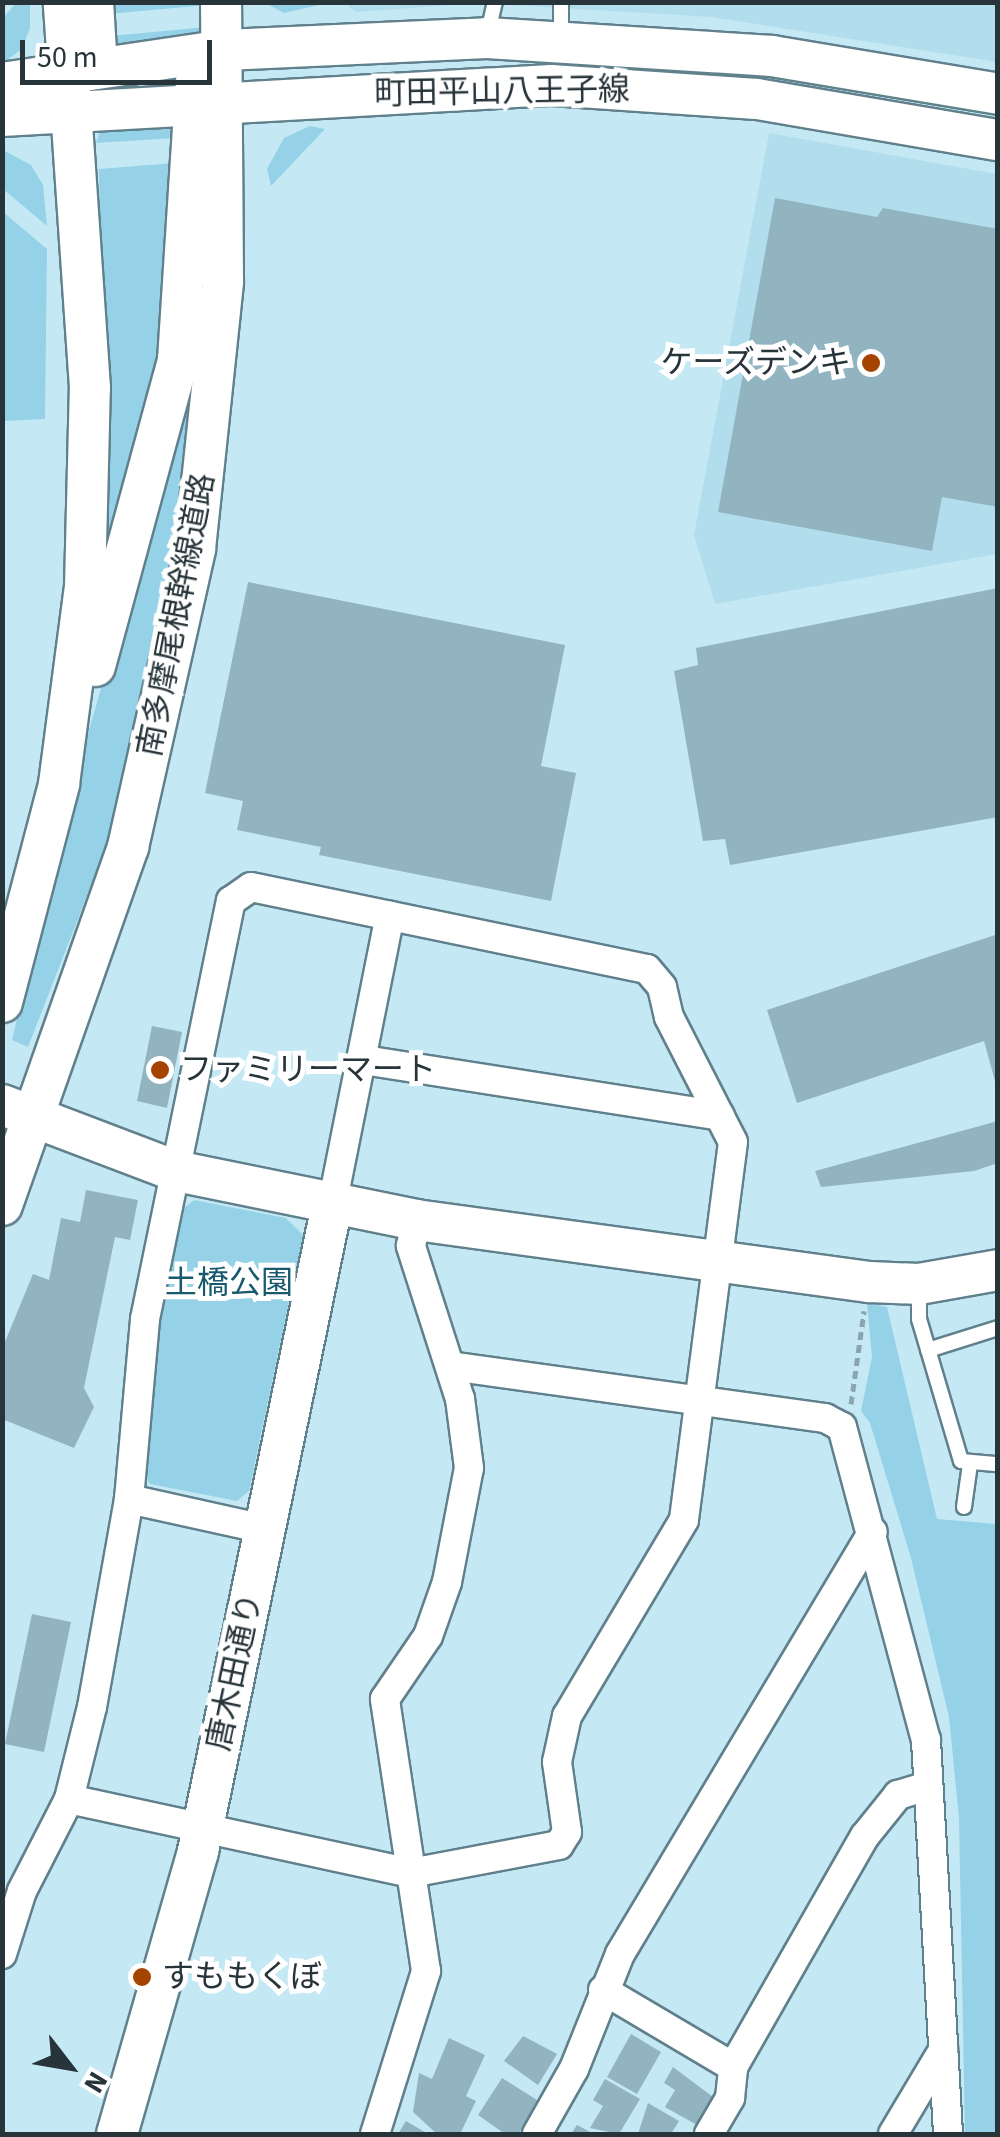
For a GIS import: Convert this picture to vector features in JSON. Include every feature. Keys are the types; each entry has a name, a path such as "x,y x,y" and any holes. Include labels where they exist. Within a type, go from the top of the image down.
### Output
{"main road":[{"path":"64,2 82,86"},
{"path":"59,784 85,587 90,464 82,86 93,2"},
{"name":"南多摩尾根幹線道路","path":"2,1206 19,1111 128,846 195,549 221,328 210,85 221,2"},
{"name":"町田平山八王子線","path":"2,116 82,86 210,85 491,20 561,21 998,94"},
{"name":"町田平山八王子線","path":"2,82 210,85 433,67 551,84 757,99 998,140"},
{"path":"2,1002 178,360 210,85"},
{"path":"2,104 82,86"},
{"path":"19,1111 176,1171 416,1220 718,1262 919,1284 998,1270"},
{"name":"唐木田通り","path":"117,2134 202,1826 332,1204"}],"street":[{"path":"2,1954 22,1891 69,1799 92,1707 129,1499 144,1319 237,894 251,887 648,969 662,987 669,1017 733,1142 684,1520 566,1716 557,1762 567,1832 559,1846 411,1873 69,1799"},
{"path":"332,1204 390,916"},
{"path":"364,1060 720,1116"},
{"path":"375,2134 426,1971 385,1699 428,1636 469,1468 450,1366 411,1246 416,1220"},
{"path":"450,1366 838,1423 873,1532 926,1740 948,2134"},
{"path":"129,1499 264,1529"},
{"path":"537,2134 574,2068 604,1990 873,1532"},
{"path":"709,2134 730,2098 734,2067 878,1817 898,1795 928,1786"},
{"path":"604,1990 734,2067"},
{"path":"893,2134 944,2048"}],"lane":[{"path":"919,1284 928,1350 960,1462 998,1464"},
{"path":"928,1350 998,1328"},
{"path":"964,1507 970,1464"}],"path":[{"path":"838,1423 851,1406 866,1298"}],"shaded area":[{"path":"345,3 478,3 356,12"},
{"path":"481,3 997,3 997,62 711,17"},
{"name":"ケーズデンキ","path":"769,133 997,174 997,554 715,604 694,535"}],"green space":[{"path":"317,2 319,5 284,13 265,3"},
{"path":"16,3 30,3 30,28 22,49 3,63 3,18"},
{"path":"108,3 208,5 108,14"},
{"path":"207,27 208,33 111,48 110,36"},
{"path":"169,124 176,138 96,143 101,129"},
{"path":"310,126 325,129 271,186 267,169 284,138"},
{"path":"3,150 31,165 43,185 47,226 3,189"},
{"path":"174,163 168,319 106,561 99,169"},
{"path":"2,211 47,249 45,419 3,421"},
{"path":"199,343 174,568 111,834 28,1047 12,1040 71,794"},
{"name":"土橋公園","path":"194,1200 286,1218 303,1235 249,1491 237,1501 150,1484 141,1468 154,1341 179,1212"},
{"path":"867,1303 887,1307 937,1519 996,1524 997,1515 997,2134 965,2134 959,1818 949,1717 911,1558 870,1423 861,1411 872,1357"}],"building":[{"name":"ケーズデンキ","path":"775,198 877,217 883,208 998,229 998,507 942,497 932,551 718,512"},
{"path":"248,582 565,645 541,766 576,773 551,901 319,855 321,847 237,830 243,801 205,793"},
{"path":"998,588 998,817 730,865 725,839 703,841 674,671 698,665 696,648"},
{"path":"998,934 998,1092 984,1041 797,1103 767,1010"},
{"path":"152,1026 182,1032 167,1108 137,1101"},
{"path":"998,1121 998,1163 974,1171 821,1187 815,1171"},
{"path":"86,1190 138,1200 130,1240 115,1237 84,1388 94,1407 74,1448 2,1419 2,1349 33,1274 49,1280 61,1218 80,1222"},
{"path":"32,1614 71,1622 44,1752 5,1744"},
{"path":"631,2034 661,2052 637,2094 607,2077"},
{"path":"523,2036 557,2054 538,2085 504,2061"},
{"path":"449,2038 485,2055 466,2096 476,2101 460,2134 437,2134 413,2112 419,2073 432,2079"},
{"path":"673,2067 713,2097 697,2125 665,2107 675,2090 664,2083"},
{"path":"502,2078 537,2100 519,2134 505,2134 478,2115"},
{"path":"605,2079 640,2099 619,2134 590,2128 603,2106 593,2100"},
{"path":"648,2103 679,2121 671,2134 638,2134"},
{"path":"406,2121 428,2134 398,2134"},
{"path":"577,2125 594,2134 571,2134"}],"place":[{"name":"ケーズデンキ","path":"871,363"},
{"name":"ファミリーマート","path":"160,1070"},
{"name":"すももくぼ","path":"142,1977"}]}
